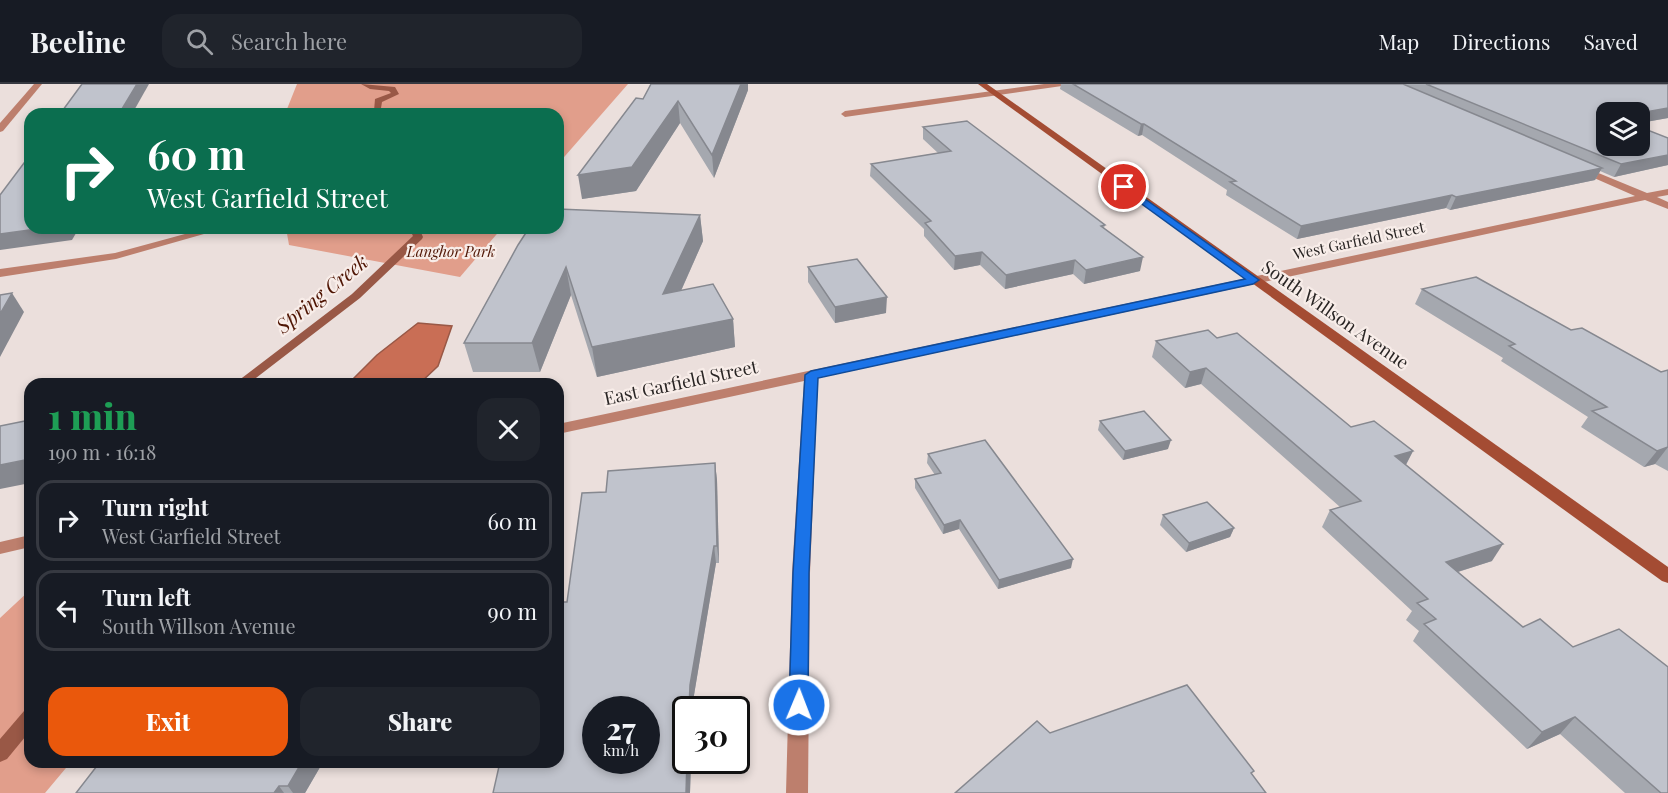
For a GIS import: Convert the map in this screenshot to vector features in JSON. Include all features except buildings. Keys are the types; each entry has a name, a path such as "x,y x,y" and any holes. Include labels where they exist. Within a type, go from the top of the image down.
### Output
{"main road":[{"name":"South Willson Avenue","path":"982,84 1668,576"}],"street":[{"path":"0,129 38,84"},
{"path":"844,114 1062,84"},
{"path":"1569,164 1668,206"},
{"name":"West Garfield Street","path":"811,375 1668,192"},
{"path":"0,273 116,256 198,234"},
{"path":"797,793 801,573 811,375"},
{"name":"East Garfield Street","path":"564,428 811,375"},
{"path":"0,548 24,542"}],"green space":[{"path":"297,84 628,84 564,157 564,108 287,108"},
{"name":"Langhor Park","path":"287,234 497,234 460,277 289,245"},
{"path":"24,596 24,768 66,768 45,793 0,793 0,618"}],"shaded area":[{"path":"418,323 452,326 438,366 425,378 354,378 377,355"}],"waterway":[{"name":"Spring Creek","path":"365,84 370,87 392,89 395,94 378,101 377,108"},
{"name":"Spring Creek","path":"248,378 356,296 418,237 417,234"},
{"name":"Spring Creek","path":"0,753 24,724"}],"route":[{"path":"799,705 801,573 811,375 1253,280 1124,187"}]}
